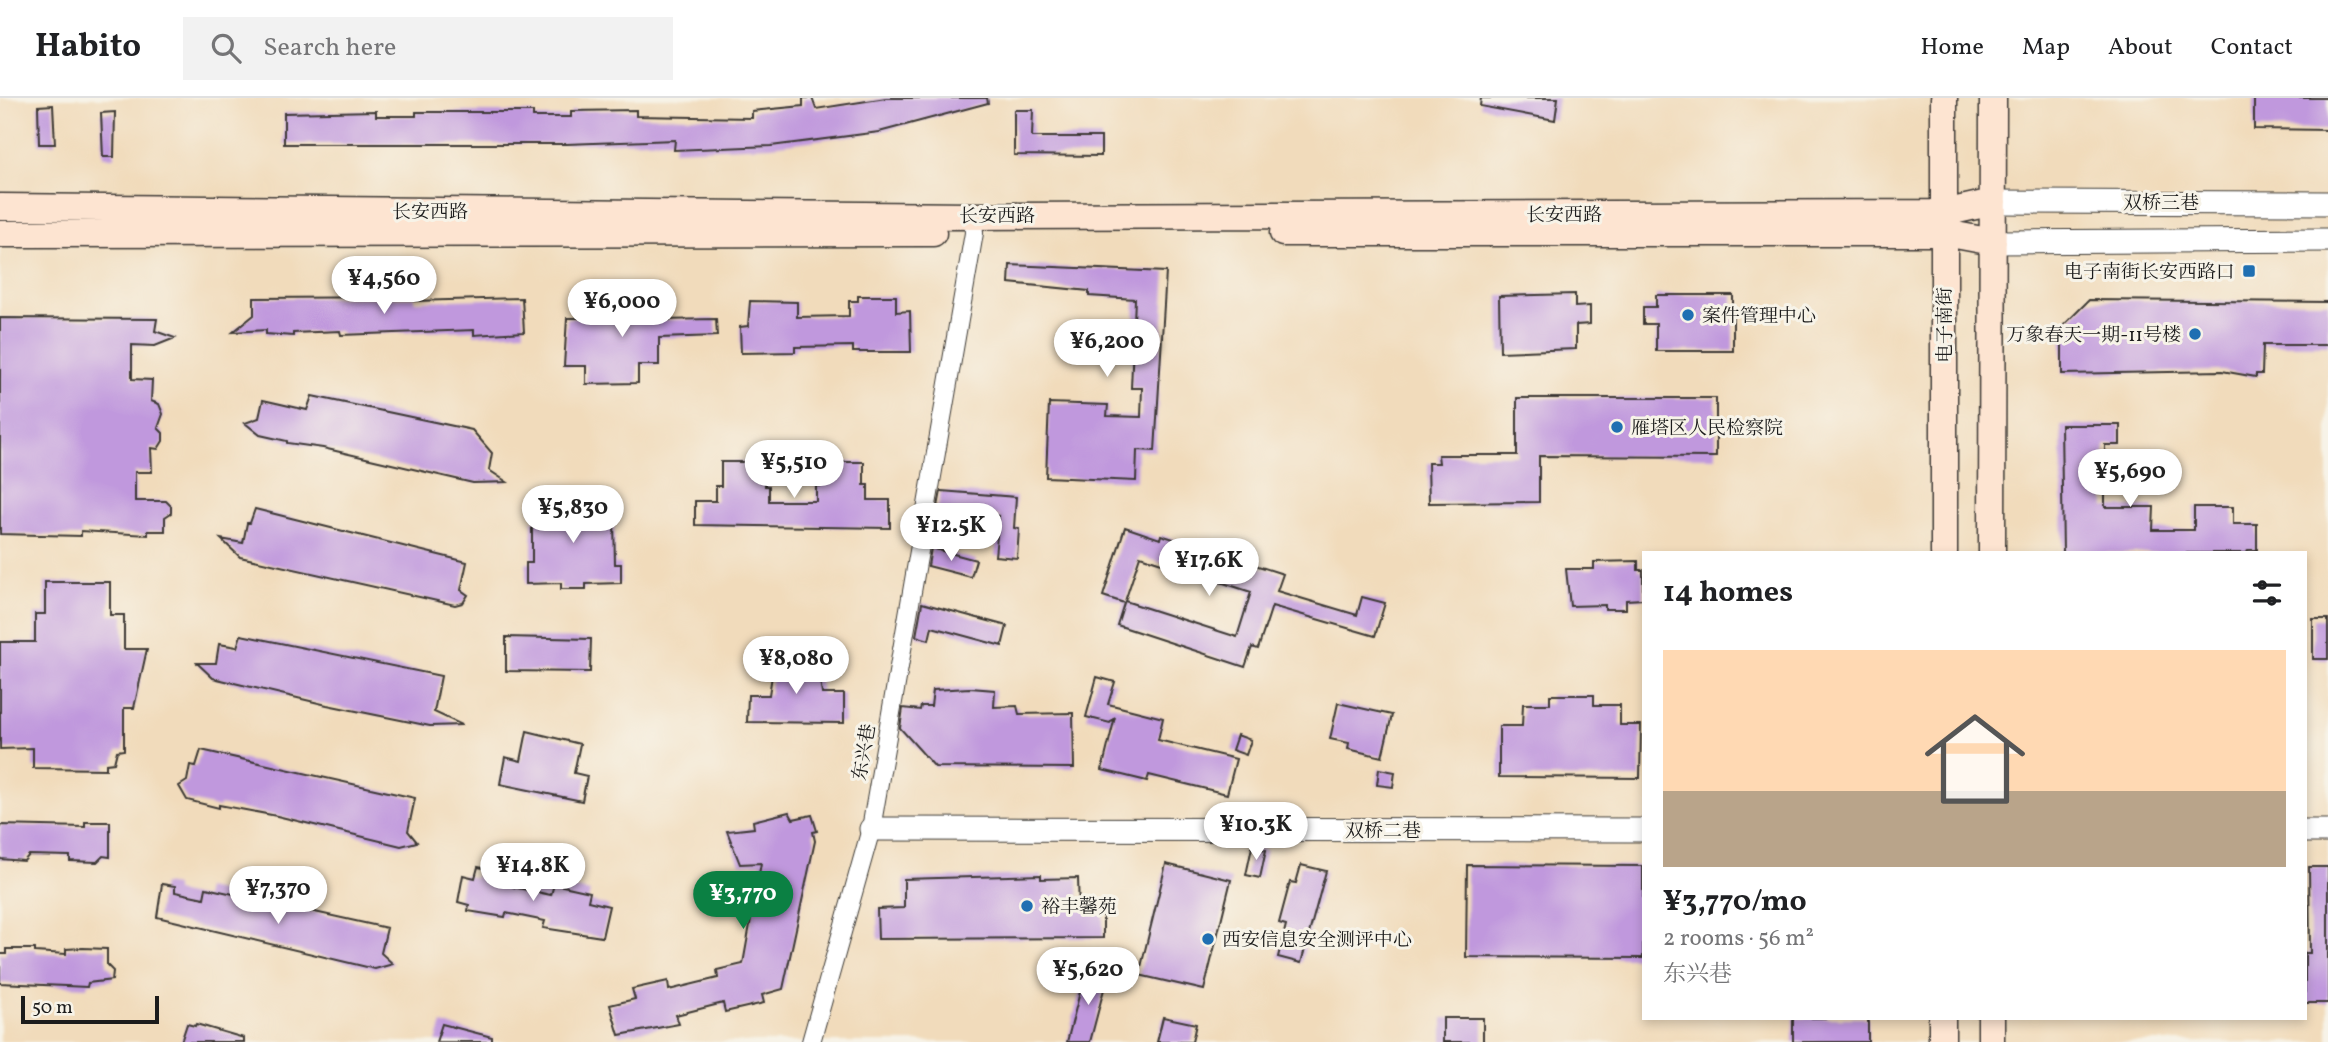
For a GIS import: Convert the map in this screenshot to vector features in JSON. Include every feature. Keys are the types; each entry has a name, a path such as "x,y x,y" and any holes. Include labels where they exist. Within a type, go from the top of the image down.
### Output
{"main road":[{"name":"电子南街","path":"1944,98 1944,551"},
{"path":"1992,551 1993,98"},
{"name":"长安西路","path":"1945,223 1993,202"},
{"name":"长安西路","path":"0,207 973,224"},
{"name":"长安西路","path":"0,234 973,224 1945,223 1993,242"},
{"path":"1942,1020 1942,1042"},
{"path":"1991,1020 1991,1042"}],"street":[{"name":"双桥三巷","path":"1993,202 2328,203"},
{"name":"东兴巷","path":"811,1042 871,829 973,224"},
{"name":"双桥三巷","path":"1993,242 2328,240"},
{"name":"双桥二巷","path":"871,829 1642,830"},
{"path":"2307,831 2328,831"}],"building":[{"path":"803,98 812,98 816,109 886,98 987,98 988,103 879,132 771,146 674,150 675,140 566,144 284,144 284,113 376,111 376,116 416,116 416,112 533,112 533,117 571,117 571,111 636,110 636,116 752,118 752,111 803,106"},
{"path":"1481,98 1558,98 1555,120 1480,106"},
{"path":"2254,98 2328,98 2328,130 2254,129"},
{"path":"53,105 55,144 39,144 38,106"},
{"path":"1014,110 1033,110 1032,137 1101,137 1101,156 1014,155"},
{"path":"115,112 114,157 103,157 101,113"},
{"path":"1010,265 1166,272 1155,451 1137,450 1136,481 1046,477 1049,403 1108,405 1107,416 1141,417 1142,388 1131,388 1135,299 1089,296 1089,291 1009,283"},
{"path":"1575,294 1575,307 1590,306 1590,324 1576,325 1576,349 1500,352 1499,296"},
{"path":"600,295 634,295 634,317 657,317 657,320 716,319 717,336 659,338 659,365 638,365 638,383 586,384 586,366 564,366 567,318 589,318 589,298 600,298"},
{"name":"案件管理中心","path":"1656,295 1733,295 1733,351 1656,351 1656,324 1643,324 1643,307 1656,307"},
{"path":"858,296 896,296 896,312 910,311 911,352 853,352 853,346 795,347 795,352 741,353 740,327 748,326 750,301 797,302 797,317 849,316 849,301 858,301"},
{"path":"414,297 414,301 522,298 524,332 474,335 474,330 341,335 340,331 293,333 293,336 266,334 266,330 233,332 254,315 254,298"},
{"name":"万象春天一期-11号楼","path":"2089,300 2328,302 2328,345 2263,345 2262,374 2256,374 2256,377 2222,371 2062,374 2062,327"},
{"path":"0,318 157,319 155,331 175,338 155,346 132,345 132,379 152,380 151,401 159,404 163,414 158,428 163,433 163,441 158,449 151,448 152,472 135,472 135,501 166,501 171,506 171,513 165,517 165,531 148,531 148,535 81,531 81,536 0,534"},
{"path":"312,396 472,430 492,453 489,470 507,482 473,483 323,448 287,443 260,435 245,423 259,418 263,400 307,410"},
{"name":"雁塔区人民检察院","path":"1517,398 1716,398 1716,457 1539,456 1539,502 1429,503 1428,463 1439,463 1438,455 1517,455"},
{"path":"2061,425 2120,425 2120,445 2105,445 2105,507 2154,507 2153,530 2194,530 2194,507 2233,507 2233,524 2257,524 2257,550 2063,551"},
{"path":"721,462 765,462 765,486 769,486 769,501 816,501 816,486 820,486 820,462 864,462 864,485 868,485 868,500 890,500 890,528 695,525 695,501 716,501 716,486 721,486"},
{"path":"941,491 1016,497 1014,528 1019,529 1017,558 995,556 999,516 949,512 949,518 936,517"},
{"path":"550,492 597,492 597,521 614,521 615,564 621,564 621,583 586,584 586,589 561,589 561,583 526,584 526,563 532,563 532,521 550,521"},
{"path":"255,509 467,562 461,590 468,595 463,603 455,605 240,557 221,539 243,543 247,523 250,523"},
{"path":"1125,527 1160,539 1161,535 1283,574 1277,591 1357,615 1362,597 1385,603 1375,636 1272,606 1258,649 1252,647 1245,667 1117,625 1124,603 1103,596","holes":["1140,556 1251,592 1237,637 1125,601"]},
{"path":"931,548 976,560 971,577 928,566"},
{"path":"1638,561 1638,570 1642,570 1642,599 1626,600 1626,609 1605,609 1605,605 1570,606 1566,569 1594,569 1594,562"},
{"path":"45,582 110,582 110,615 124,615 124,649 147,649 134,708 124,708 124,750 117,751 114,763 106,764 106,769 33,768 33,748 0,749 0,642 35,642 35,614 45,614"},
{"path":"922,603 1007,626 1002,646 932,627 929,640 916,636"},
{"path":"2313,619 2328,619 2328,659 2313,659"},
{"path":"241,635 441,676 434,712 462,725 430,726 327,705 213,678 197,663 216,663 219,644 237,647"},
{"path":"506,637 591,639 590,672 506,671"},
{"path":"775,656 817,657 822,694 844,694 844,723 747,722 748,695 769,695"},
{"path":"1097,677 1115,682 1108,704 1163,718 1158,740 1236,759 1227,794 1149,775 1147,781 1102,770 1115,717 1110,723 1086,717"},
{"path":"933,690 995,690 994,707 1017,706 1019,714 1073,713 1074,768 935,767 900,728 903,708 920,710 921,706 931,706"},
{"path":"1550,695 1594,695 1594,705 1620,705 1620,725 1641,725 1640,778 1499,777 1499,726 1522,726 1523,704 1550,704"},
{"path":"1338,703 1392,715 1382,757 1348,749 1349,743 1330,739"},
{"path":"527,731 580,744 574,773 587,776 582,801 500,784 505,757 521,761"},
{"path":"1237,735 1251,740 1246,755 1232,750"},
{"path":"201,750 415,798 408,831 417,842 401,846 277,816 219,805 219,808 187,800 179,786 187,781 190,765 196,766"},
{"path":"1379,769 1395,772 1393,787 1377,785"},
{"path":"789,812 793,819 812,815 817,831 813,832 815,841 783,989 762,995 764,1003 725,1012 723,1003 676,1015 679,1024 619,1035 610,1005 635,999 632,989 668,981 669,990 718,978 717,970 743,964 761,863 740,864 727,831 754,828 753,821"},
{"path":"85,822 110,822 110,857 103,856 97,862 70,861 70,856 29,855 24,861 0,859 0,825 85,827"},
{"path":"1252,847 1266,850 1260,878 1246,875"},
{"name":"西安信息安全测评中心","path":"1166,864 1231,880 1204,990 1139,975"},
{"path":"1301,865 1326,871 1301,963 1278,957 1286,925 1279,923 1290,882 1296,883"},
{"path":"1467,865 1642,866 1642,958 1466,957"},
{"path":"478,867 515,874 513,887 551,895 554,884 590,892 588,901 609,906 602,937 543,928 545,921 506,913 505,917 468,911 469,905 458,902 463,875 475,878"},
{"path":"2309,867 2328,867 2328,1003 2307,1003 2307,953 2310,953"},
{"name":"裕丰馨苑","path":"1041,875 1041,879 1078,878 1079,910 1103,910 1103,938 878,939 877,909 904,908 904,879"},
{"path":"162,884 175,886 175,892 204,898 206,888 387,928 381,953 393,964 375,969 157,917"},
{"path":"6,949 35,949 35,952 66,954 66,949 107,949 107,965 113,971 112,980 88,983 87,987 0,983 0,954 6,954"},
{"path":"1086,969 1108,974 1090,1042 1067,1042"},
{"path":"1163,1017 1196,1024 1192,1042 1157,1042"},
{"path":"1443,1018 1483,1018 1483,1042 1443,1042"},
{"path":"1793,1020 1868,1020 1868,1042 1793,1042"},
{"path":"187,1024 196,1024 244,1038 244,1042 181,1042"},
{"path":"442,1024 492,1037 492,1042 436,1042"}],"place":[{"name":"电子南街长安西路口","path":"2249,271"},
{"name":"案件管理中心","path":"1688,315"},
{"name":"万象春天一期-11号楼","path":"2195,334"},
{"name":"雁塔区人民检察院","path":"1617,427"},
{"name":"裕丰馨苑","path":"1027,906"},
{"name":"西安信息安全测评中心","path":"1208,939"}]}
